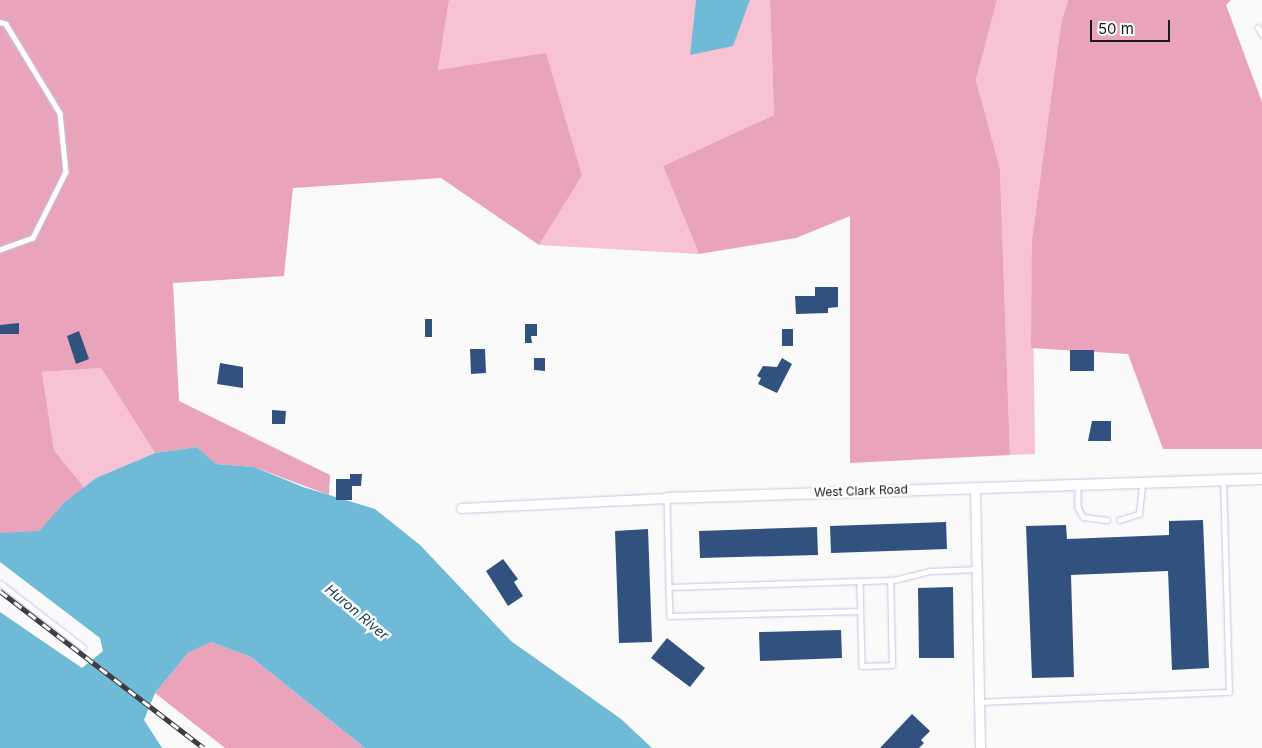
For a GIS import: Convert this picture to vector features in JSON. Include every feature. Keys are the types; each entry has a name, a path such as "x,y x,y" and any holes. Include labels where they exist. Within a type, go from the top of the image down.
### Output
{"street":[{"name":"West Clark Road","path":"461,508 667,498 1262,479"},
{"path":"976,488 980,748"}],"lane":[{"path":"0,22 6,24 60,113 66,172 33,238 0,250"},
{"path":"1258,27 1262,34"},
{"path":"979,706 1229,692 1223,480"},
{"path":"1119,520 1139,514 1142,482"},
{"path":"1078,484 1078,507 1084,518 1107,520"},
{"path":"667,498 670,616 860,611"},
{"path":"668,587 860,582 890,580 930,571 977,568"},
{"path":"860,582 862,666 892,665 890,580"},
{"path":"0,583 84,647"}],"shaded area":[{"path":"0,0 449,0 438,70 546,53 582,176 539,245 441,178 293,188 284,276 173,283 179,401 330,475 329,495 254,467 216,464 197,447 155,453 101,368 42,372 54,450 84,487 39,531 4,535 0,533"},
{"path":"449,0 770,0 774,115 663,166 699,254 539,245 582,176 438,70"},
{"path":"770,0 997,0 976,80 1000,169 1010,455 850,463 850,216 796,238 699,254 663,166 774,115"},
{"path":"997,0 1068,0 1061,24 1032,239 1035,454 1010,455 1000,169 976,80"},
{"path":"1068,0 1231,0 1226,5 1262,102 1262,449 1163,449 1128,354 1031,348 1032,239 1061,24"},
{"path":"101,368 155,453 96,478 84,487 54,450 42,372"},
{"path":"211,642 251,657 365,748 225,748 155,693 188,653"}],"water":[{"path":"696,0 750,0 733,46 690,55"},
{"name":"Huron River","path":"197,447 216,464 254,467 303,487 375,509 420,545 511,641 621,719 652,748 365,748 251,657 211,642 188,653 155,693 144,720 162,748 0,748 0,612 82,668 103,651 100,638 0,562 0,533 39,531 66,501 96,478 155,453"}],"building":[{"path":"815,287 838,287 838,307 828,308 828,313 796,314 795,296 815,296"},
{"path":"425,319 432,319 432,337 425,337"},
{"path":"19,323 19,334 0,334 0,325"},
{"path":"525,324 537,324 537,336 531,336 532,343 525,343"},
{"path":"782,329 793,329 793,346 782,346"},
{"path":"79,331 89,359 76,364 67,336"},
{"path":"470,349 485,349 486,373 471,374"},
{"path":"1070,350 1094,350 1094,371 1070,371"},
{"path":"534,358 545,358 545,371 534,370"},
{"path":"782,358 792,364 777,393 758,384 761,378 757,376 763,366 777,367"},
{"path":"220,363 243,367 243,388 217,384"},
{"path":"272,410 286,411 285,424 272,424"},
{"path":"1092,421 1111,421 1111,441 1088,441"},
{"path":"350,474 362,474 361,486 352,486 352,500 336,500 336,479 350,479"},
{"path":"1203,520 1209,668 1172,670 1168,571 1071,575 1074,677 1032,678 1026,526 1066,525 1067,539 1169,535 1169,521"},
{"path":"946,522 947,549 831,553 830,526"},
{"path":"817,527 818,555 700,558 699,531"},
{"path":"648,529 652,642 619,643 615,531"},
{"path":"503,559 518,579 514,582 523,596 508,606 486,571"},
{"path":"953,587 954,658 919,658 918,588"},
{"path":"841,630 842,658 760,661 759,632"},
{"path":"667,638 705,668 690,687 651,658"},
{"path":"912,714 930,731 921,740 924,743 919,748 880,748"}],"railway":[{"path":"0,591 204,748"}]}
